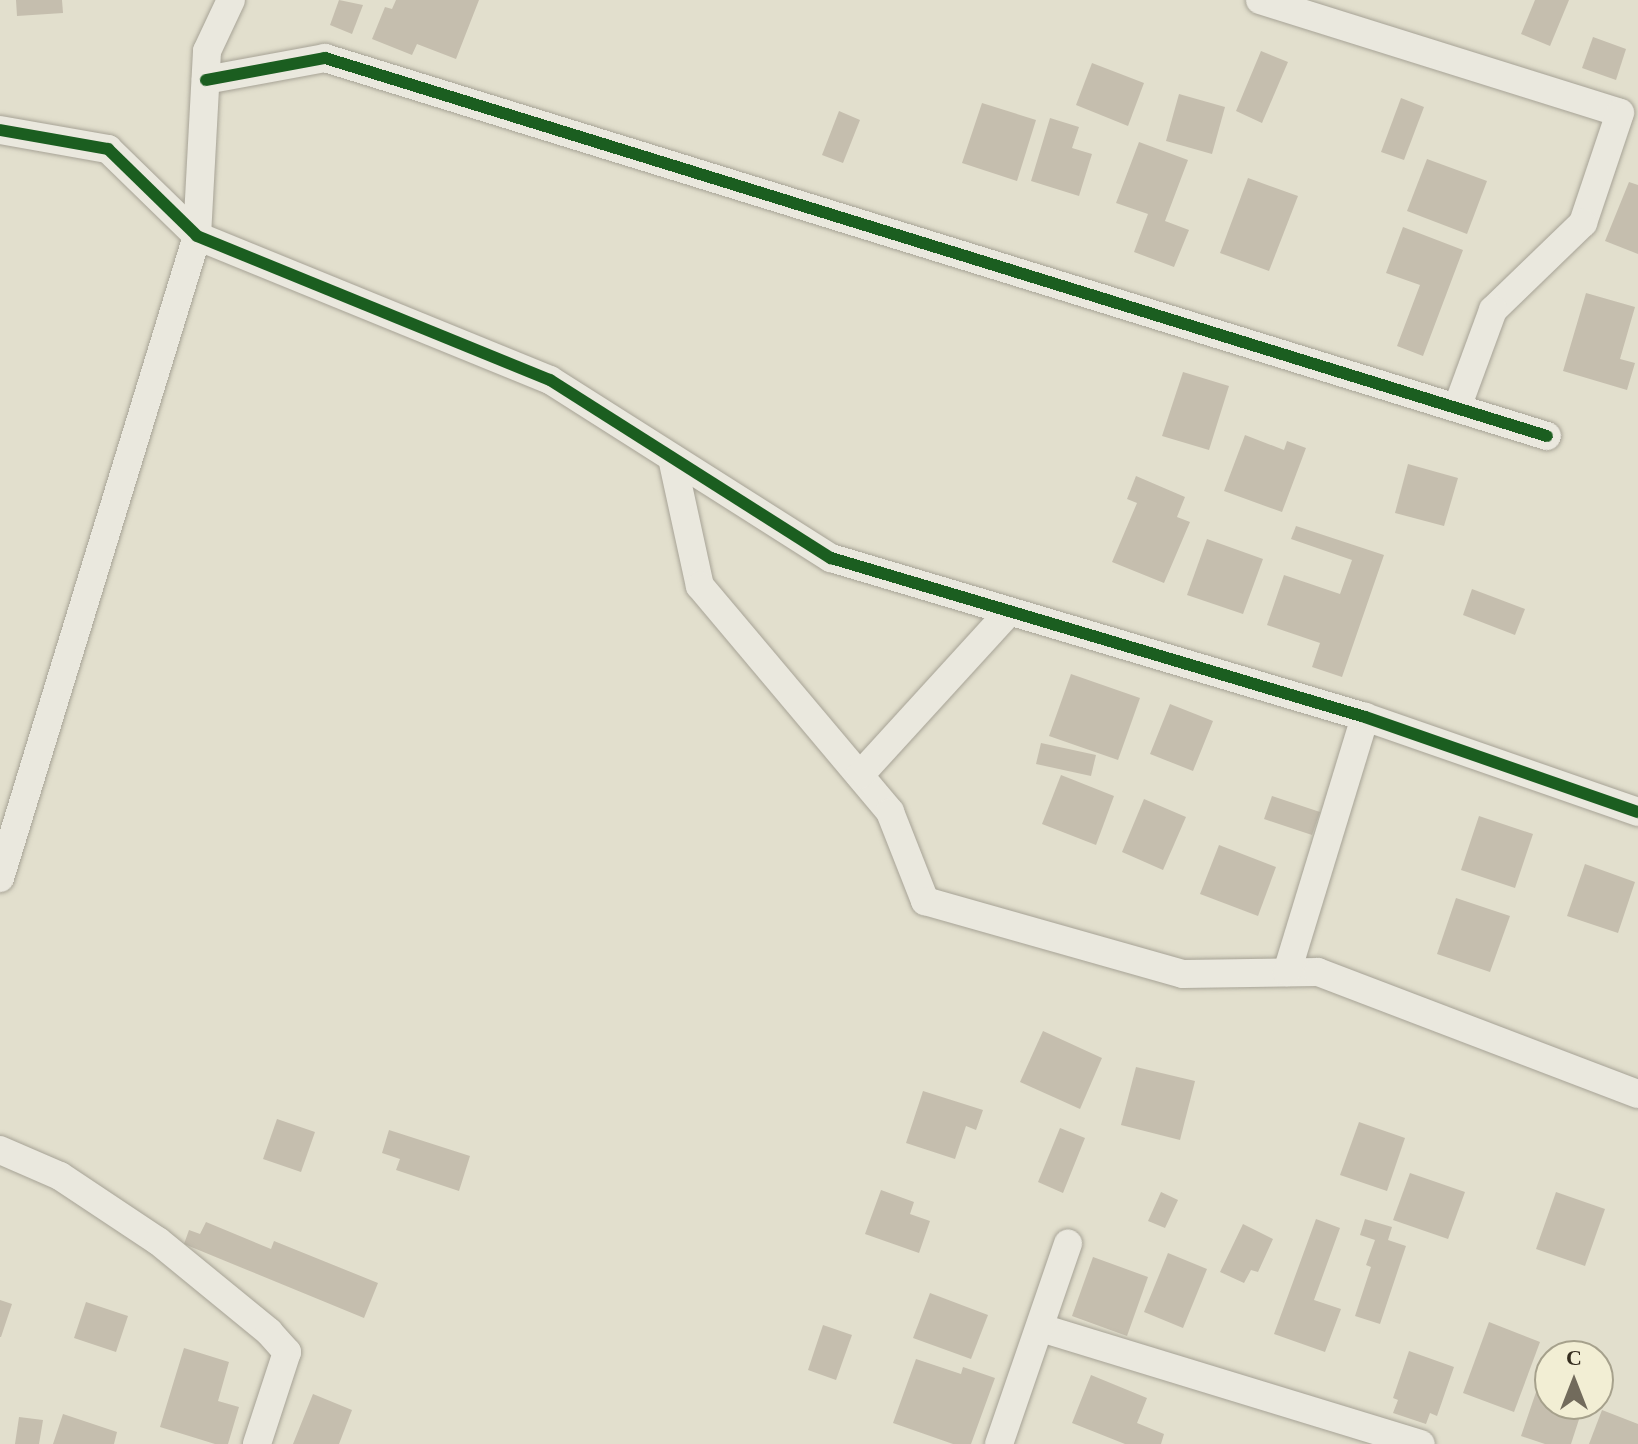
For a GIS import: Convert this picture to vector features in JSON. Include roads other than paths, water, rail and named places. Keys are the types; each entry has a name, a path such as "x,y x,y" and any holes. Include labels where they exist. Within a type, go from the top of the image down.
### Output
{"street":[{"path":"0,878 197,236 207,51 231,0"},
{"path":"1260,0 1629,121 1583,223 1493,310 1457,408"},
{"path":"206,80 325,58 1547,436"},
{"path":"0,130 108,149 197,236 550,380 831,558 1365,717 1638,812"},
{"path":"672,458 700,586 890,812 925,901 1183,974 1318,972 1638,1094"},
{"path":"860,775 1009,612"},
{"path":"1287,972 1365,717"},
{"path":"0,1150 60,1176 158,1241 269,1332 287,1352 257,1444"},
{"path":"999,1444 1068,1244"},
{"path":"1041,1328 1421,1444"}]}
